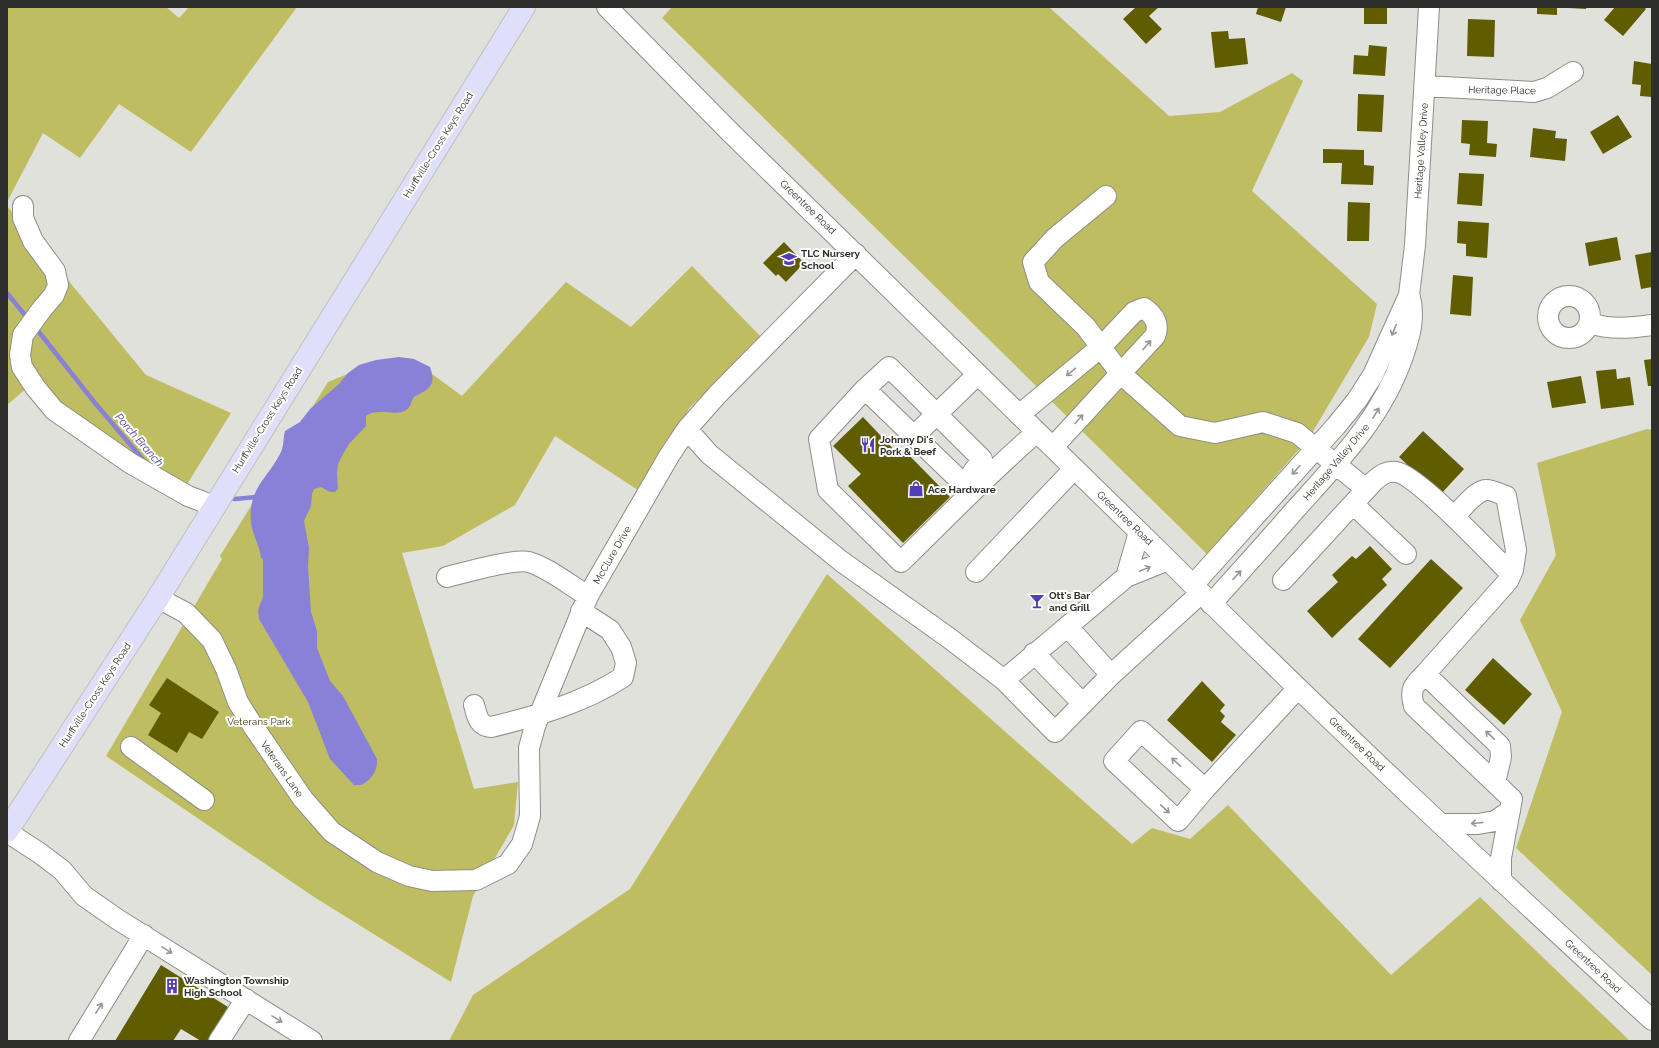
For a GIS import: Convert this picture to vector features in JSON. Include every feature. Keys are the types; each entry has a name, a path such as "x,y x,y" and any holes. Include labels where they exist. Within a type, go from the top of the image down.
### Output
{"main road":[{"name":"Hurffville-Cross Keys Road","path":"7,831 158,598 217,500 524,7"}],"street":[{"name":"Greentree Road","path":"607,7 729,131 1298,688 1501,881 1652,1020"},
{"name":"Heritage Valley Drive","path":"1202,594 1317,447 1357,400 1373,375 1410,295 1414,263 1429,7"},
{"name":"Heritage Place","path":"1425,86 1534,92 1547,88 1573,72"},
{"path":"1106,196 1055,238 1033,262 1039,282 1086,327 1120,373 1180,426 1215,433 1263,422 1297,433 1317,447 1366,489"},
{"path":"23,206 23,218 33,241 54,271 58,285 54,296 42,309 23,335 20,355 22,367 34,387 54,410 130,463 188,496 200,500 217,500"},
{"name":"McClure Drive","path":"456,881 476,880 508,864 522,844 530,816 529,748 539,715 585,604 669,456 687,429 717,396 856,254"},
{"name":"Heritage Valley Drive","path":"1202,594 1337,464 1355,444 1375,416 1396,374 1408,341 1413,311 1410,295"},
{"path":"1019,415 1101,347 1134,312 1144,308 1153,314 1157,326 1155,336 1053,447"},
{"path":"1589,323 1603,328 1618,329 1652,325"},
{"path":"968,489 982,459 889,367 820,439 828,490 901,562 968,489 1037,432"},
{"path":"914,436 978,374"},
{"path":"866,390 968,489"},
{"path":"687,429 710,454 841,561 949,638 1004,680 1055,732 1112,675 1202,594"},
{"path":"976,572 1074,469"},
{"path":"1283,580 1366,489 1385,472 1397,472 1407,476 1454,517 1511,574"},
{"path":"1454,517 1476,495 1485,490 1506,496 1516,550 1511,574 1508,581 1425,674 1416,682 1413,688 1412,697 1414,706 1512,799 1501,858 1501,881"},
{"path":"1353,504 1406,554"},
{"path":"1126,577 1140,532"},
{"path":"1004,680 1034,653 1068,627 1126,577 1168,560"},
{"path":"447,577 514,562 527,561 538,565 585,604 610,630 621,647 626,663 623,676 604,689 580,700 539,715 491,728 484,727 479,721 474,704"},
{"name":"Veterans Lane","path":"158,598 186,613 212,640 226,669 238,702 303,799 332,832 377,862 409,876 432,880 456,881"},
{"path":"1068,627 1112,675"},
{"path":"1034,653 1083,704"},
{"path":"1425,674 1500,746 1501,757 1495,783"},
{"path":"1204,789 1141,731 1114,761 1178,821 1204,789 1298,688"},
{"path":"131,748 204,800"},
{"path":"1441,824 1478,824 1495,821 1510,811"},
{"path":"7,831 62,870 84,896 312,1041"},
{"path":"79,1041 144,935"},
{"path":"219,1041 246,999"}],"green space":[{"path":"7,7 166,7 179,18 189,7 297,7 191,152 119,104 80,158 43,133 7,202"},
{"path":"672,7 1049,7 1169,116 1220,112 1292,73 1303,81 1252,191 1377,304 1369,337 1309,438 1207,554 662,18"},
{"path":"7,206 146,375 231,413 178,499 28,387 7,405"},
{"name":"Veterans Park","path":"692,266 764,340 690,407 641,492 555,436 515,505 443,546 402,553 474,789 518,782 514,825 473,896 451,982 314,897 106,756 222,559 220,556 328,382 350,373 359,365 393,366 428,371 462,396 566,282 631,327"},
{"path":"1647,429 1652,430 1652,975 1516,848 1562,712 1520,620 1556,555 1537,463"},
{"path":"827,574 1132,844 1152,828 1190,839 1228,805 1391,975 1480,897 1630,1041 449,1041 473,995 630,889"}],"shaded area":[{"path":"399,357 414,359 430,367 433,379 432,383 428,389 414,397 409,407 402,412 375,412 366,416 366,426 349,444 338,464 338,489 335,492 330,492 321,487 314,489 311,506 304,521 309,548 308,567 311,612 317,631 317,648 330,681 343,696 377,759 375,771 371,778 361,785 354,785 330,759 308,702 259,619 258,610 263,597 263,559 261,558 251,523 252,501 255,492 276,462 281,452 285,431 300,422 310,409 339,384 348,373 359,365 376,360"}],"building":[{"path":"1136,7 1159,7 1149,16 1162,29 1146,44 1123,19"},
{"path":"1258,7 1286,7 1281,22 1256,14"},
{"path":"1364,7 1387,7 1387,24 1364,24"},
{"path":"1537,7 1557,7 1557,15 1537,14"},
{"path":"1586,7 1586,9 1569,8"},
{"path":"1615,7 1644,7 1646,9 1623,36 1604,20"},
{"path":"1468,19 1495,20 1494,57 1467,56"},
{"path":"1228,31 1229,39 1245,38 1248,64 1215,68 1211,32"},
{"path":"1369,45 1387,47 1385,76 1353,74 1354,55 1368,56"},
{"path":"1634,61 1652,64 1652,97 1640,96 1641,85 1632,84"},
{"path":"1358,94 1384,95 1382,132 1357,131"},
{"path":"1618,115 1632,137 1603,154 1590,132"},
{"path":"1462,120 1488,121 1487,143 1497,144 1496,157 1469,155 1470,144 1461,143"},
{"path":"1533,128 1556,131 1555,138 1567,139 1565,161 1530,157"},
{"path":"1323,149 1364,150 1364,165 1374,166 1373,185 1341,184 1342,163 1323,163"},
{"path":"1459,173 1484,174 1482,206 1457,204"},
{"path":"1348,202 1370,203 1369,241 1347,241"},
{"path":"1458,221 1489,223 1487,258 1466,256 1466,244 1457,243"},
{"path":"1617,237 1621,260 1589,266 1585,243"},
{"path":"784,242 804,263 786,282 778,274 776,276 763,263"},
{"path":"1652,252 1652,287 1641,289 1635,255"},
{"path":"1453,275 1473,277 1471,316 1450,314"},
{"path":"1652,359 1652,386 1648,386 1644,360"},
{"path":"1616,369 1617,379 1630,377 1634,405 1601,409 1596,371"},
{"path":"1581,376 1586,403 1552,408 1547,382"},
{"path":"863,417 898,454 903,449 950,497 903,543 848,486 861,474 833,446"},
{"path":"1423,431 1464,469 1440,495 1399,457"},
{"path":"1370,546 1392,569 1382,579 1387,585 1332,638 1307,611 1338,582 1332,575 1352,556 1356,559"},
{"path":"1431,559 1463,588 1390,668 1358,639"},
{"path":"1493,658 1532,694 1504,725 1465,690"},
{"path":"167,678 219,712 202,739 189,732 177,753 148,735 161,713 149,705"},
{"path":"1202,681 1225,705 1220,711 1225,716 1221,722 1236,735 1212,762 1167,720"},
{"name":"Washington Township High School","path":"161,965 228,1007 207,1041 201,1041 181,1029 173,1041 115,1041"}],"waterway":[{"name":"Porch Branch","path":"7,293 29,320"},
{"name":"Porch Branch","path":"35,327 95,403 145,462"},
{"name":"Porch Branch","path":"227,498 235,499 257,497"}],"place":[{"name":"TLC Nursery School","path":"789,259"},
{"name":"Johnny Di's Pork & Beef","path":"868,445"},
{"name":"Ace Hardware","path":"916,489"},
{"name":"Ott's Bar and Grill","path":"1037,601"},
{"name":"Washington Township High School","path":"172,986"}]}
